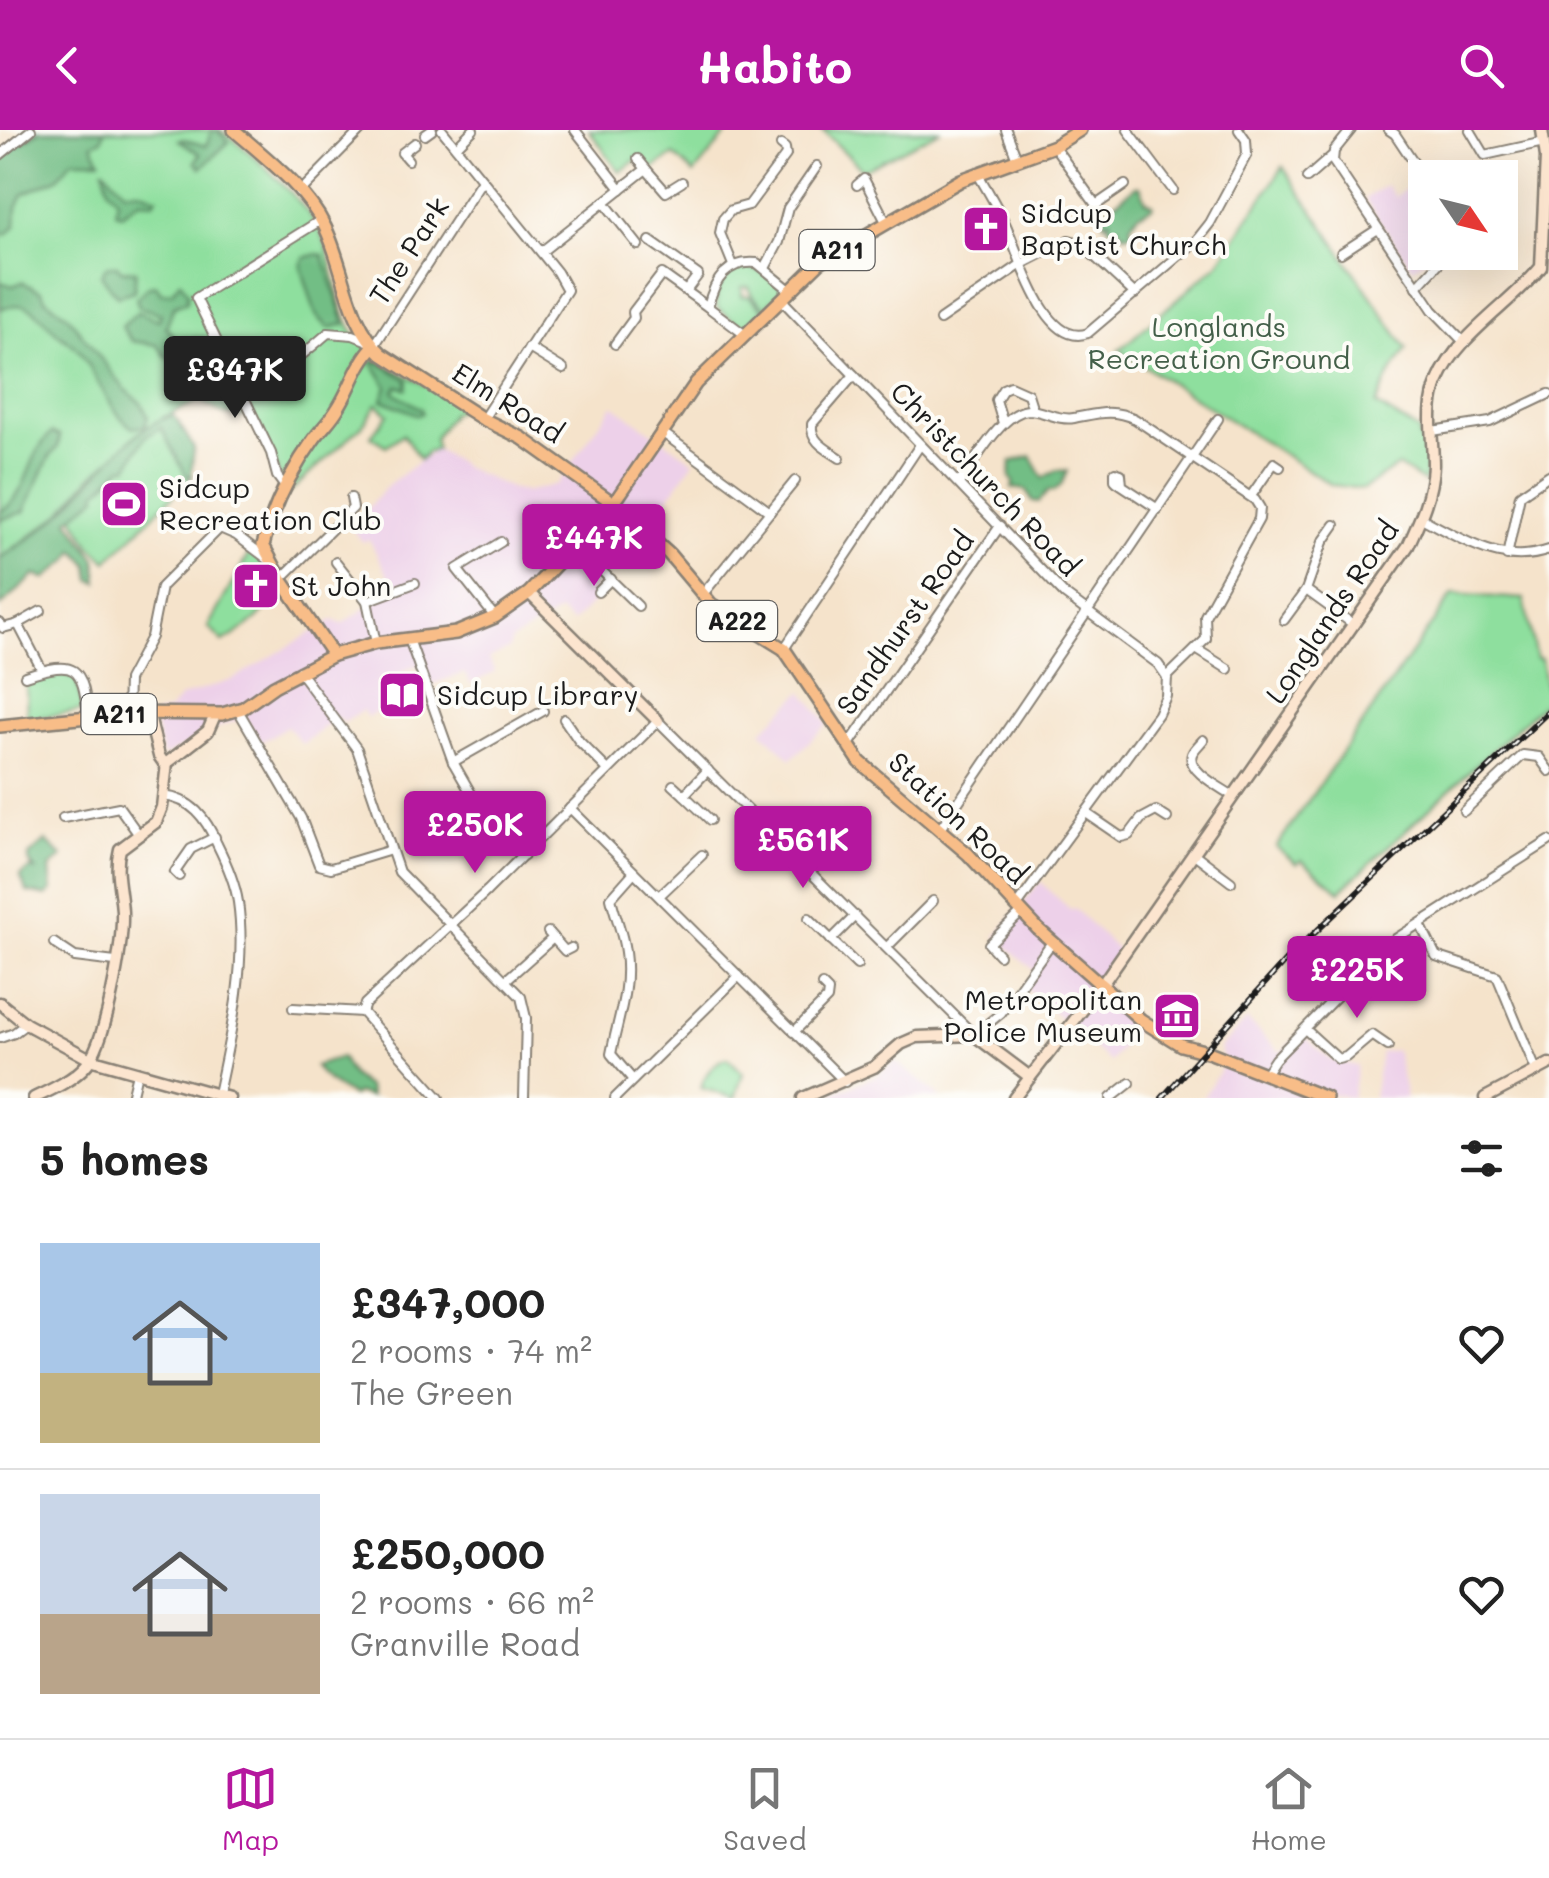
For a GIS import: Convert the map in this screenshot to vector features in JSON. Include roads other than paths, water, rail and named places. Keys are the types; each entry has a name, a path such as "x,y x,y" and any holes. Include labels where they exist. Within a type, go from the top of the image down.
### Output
{"main road":[{"path":"234,130 299,192 322,220 349,298 370,342 340,404 286,487 268,532 273,563 333,654"},
{"name":"A211","path":"0,726 88,716 215,715 238,710 333,654 376,643 456,632 495,618 528,592 614,503 696,382 832,253 977,173 1054,146 1079,130"},
{"name":"Elm Road","path":"370,342 483,418 530,443 614,503"},
{"name":"Station Road","path":"614,503 669,554 702,595 784,649 860,762 940,829 1100,986 1162,1035 1323,1097"}],"street":[{"path":"0,155 31,130"},
{"path":"299,192 361,130"},
{"path":"442,130 565,282 567,290 483,418"},
{"path":"456,147 474,130"},
{"path":"575,130 621,189"},
{"path":"1006,130 1017,159"},
{"path":"1128,130 1174,190"},
{"path":"977,173 1006,226 1038,301 1074,336 1088,333 1171,265 1210,223 1247,154 1240,130"},
{"path":"1307,178 1332,156 1351,130"},
{"path":"1388,130 1412,160"},
{"path":"1470,130 1485,155 1545,142"},
{"name":"Longlands Road","path":"1014,1098 1100,986 1408,546 1421,518 1433,469 1431,408 1438,380 1465,343 1545,266 1545,142"},
{"path":"408,160 402,153 416,143"},
{"path":"733,265 720,234 723,219 731,210 750,205 786,156 781,145"},
{"path":"1054,146 1096,205 1126,185"},
{"path":"1332,156 1416,287 1465,343"},
{"path":"638,160 666,192 682,182"},
{"path":"766,268 779,242 788,208 817,166"},
{"path":"541,252 646,169"},
{"path":"856,185 864,179 886,222"},
{"name":"The Park","path":"370,342 482,180"},
{"path":"604,202 638,245"},
{"path":"286,487 277,476 228,360 196,298 322,220"},
{"path":"1341,252 1378,229"},
{"path":"650,240 698,275 686,292"},
{"path":"940,320 1020,265 1065,241 1076,241 1135,294"},
{"path":"708,307 718,282 733,265 749,262 766,268 786,295"},
{"path":"1416,287 1433,270"},
{"path":"615,344 662,274 744,334"},
{"name":"Christchurch Road","path":"786,295 920,445 1086,613 1158,664 1167,676"},
{"path":"228,360 253,374 263,374 281,369 328,333 370,342"},
{"path":"529,348 564,369"},
{"path":"215,371 226,368 228,360"},
{"path":"840,458 818,442 811,431 812,424 854,375"},
{"path":"1003,423 996,400 1003,389 1010,386 1027,392 1033,410"},
{"path":"1432,431 1490,422 1549,394"},
{"path":"959,482 1003,423 1017,413 1033,410 1069,418 1093,412 1121,413 1251,496 1260,508 1260,519 1205,616 1206,639 1167,676 1166,696 1158,714 1019,909 989,944 998,954"},
{"path":"940,829 1218,419"},
{"path":"663,432 770,512"},
{"path":"784,649 920,445"},
{"path":"1251,496 1274,462 1280,467"},
{"path":"1507,556 1520,495 1549,475"},
{"path":"702,595 795,481"},
{"path":"1122,485 1158,509"},
{"path":"282,579 346,518 354,506 350,498"},
{"path":"1421,518 1485,550 1507,556 1536,555 1549,550"},
{"path":"1284,620 1306,590 1323,542 1336,525"},
{"name":"Sandhurst Road","path":"848,746 1000,526"},
{"path":"127,714 128,680 151,638 156,601 170,575 220,528 273,563"},
{"path":"495,618 457,569 502,542"},
{"path":"575,545 638,606"},
{"path":"336,562 366,601 376,643"},
{"path":"589,579 599,568"},
{"path":"598,592 611,579"},
{"path":"366,601 416,583"},
{"path":"1306,590 1352,624"},
{"path":"528,592 974,1034 1030,1077"},
{"path":"0,623 3,628 18,624 41,611"},
{"path":"18,624 42,670"},
{"path":"409,639 454,762 480,809 524,855"},
{"path":"1196,650 1225,663"},
{"path":"25,676 68,668 80,673 88,716"},
{"path":"300,671 358,749 402,876 507,979 521,998 526,1010 524,1098"},
{"path":"238,710 301,818 319,865 331,868 391,850"},
{"path":"454,762 542,710"},
{"path":"34,1098 83,1069 103,1029 122,916 118,856 123,846 156,822 163,796 166,766 158,756 148,714"},
{"path":"166,766 208,731 215,715"},
{"path":"564,720 608,770"},
{"path":"362,1012 365,1004 524,855 658,721"},
{"path":"1203,740 1191,762 1233,796"},
{"path":"1464,811 1523,754 1539,757 1549,771"},
{"path":"684,795 708,770"},
{"path":"673,785 710,820"},
{"path":"0,1004 26,1024 90,1060 191,1093 223,1096 240,931 234,885 214,837 197,810 186,801 163,796"},
{"path":"63,818 119,806 138,836"},
{"path":"570,808 845,1082"},
{"path":"1086,813 1121,837 1130,836 1141,819 1156,811 1167,818"},
{"path":"180,876 175,872 192,849 214,837"},
{"path":"1265,1074 1382,950 1549,841"},
{"path":"1193,853 1231,882"},
{"path":"659,896 702,855"},
{"path":"633,1080 610,1054 622,1016 627,974 624,942 611,898 634,872"},
{"path":"887,947 933,900"},
{"path":"831,940 856,916"},
{"path":"808,918 856,965"},
{"path":"1420,924 1436,956 1497,976 1536,1070"},
{"path":"507,979 550,935 565,951 571,948"},
{"path":"803,1098 878,1065 910,1040 974,1034 1001,1013 1052,942"},
{"path":"54,943 74,956 115,962"},
{"path":"616,1098 739,976"},
{"path":"794,1032 826,1000 828,991 822,985"},
{"path":"293,1008 362,1012 439,1098"},
{"path":"0,1038 26,1024"},
{"path":"1305,1029 1338,1058 1346,1057 1372,1035 1388,1046"},
{"path":"1485,1098 1549,1064"},
{"path":"131,1098 137,1073"},
{"path":"1111,1098 1130,1083"}],"railway":[{"path":"1162,1098 1286,960 1549,711"}],"place":[{"name":"Sidcup Baptist Church","path":"986,229"},
{"name":"Sidcup Recreation Club","path":"124,504"},
{"name":"St John","path":"256,586"},
{"name":"Sidcup Library","path":"402,695"},
{"name":"Metropolitan Police Museum","path":"1177,1016"}],"park label":[{"name":"Longlands Recreation Ground","path":"1219,343"}]}
